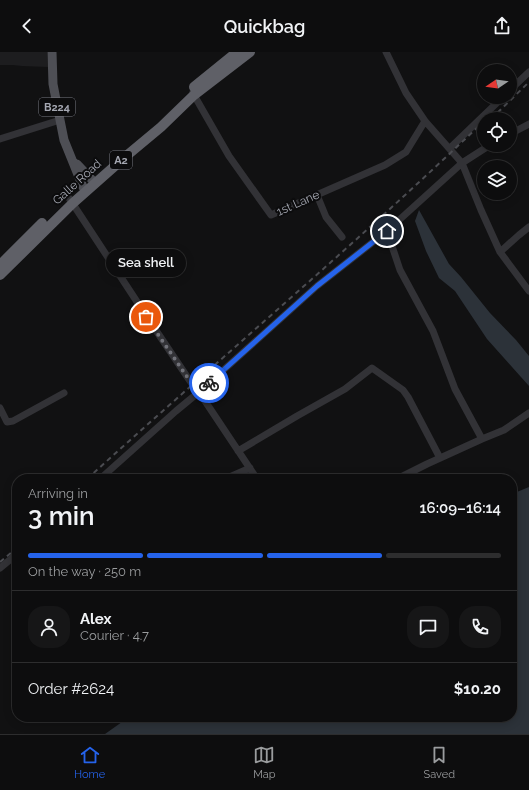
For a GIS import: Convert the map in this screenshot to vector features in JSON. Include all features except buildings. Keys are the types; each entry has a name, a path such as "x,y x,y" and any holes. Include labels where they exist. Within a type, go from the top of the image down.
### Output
{"highway":[{"name":"Galle Road","path":"0,265 45,220 93,181 96,173 193,92 238,52"},
{"name":"Galle Road","path":"193,92 250,52"},
{"name":"Galle Road","path":"0,275 71,200"}],"main road":[{"name":"B224","path":"52,52 53,84 64,140 84,189"},
{"name":"B224","path":"73,160 93,181"}],"street":[{"path":"386,52 406,93 425,121 462,163 500,252 529,291"},
{"path":"517,83 529,72"},
{"name":"1st Lane","path":"193,92 229,156 270,215 385,166 406,152 425,121"},
{"path":"450,148 496,104"},
{"path":"0,139 60,120"},
{"path":"517,130 529,124"},
{"path":"106,474 317,286 387,231 462,163 479,152"},
{"path":"317,194 326,217 342,237"},
{"path":"71,200 146,317 199,392 254,474"},
{"path":"500,252 529,227"},
{"path":"387,231 400,270 433,331 455,389 482,439"},
{"path":"238,451 296,416 345,389 372,368 403,390 440,458"},
{"path":"0,408 7,422 9,423 64,392"},
{"path":"407,474 504,430 529,413"},
{"path":"236,474 250,468"},
{"path":"0,568 12,558"}],"shaded area":[{"path":"0,52 47,52 48,67 0,65"},
{"path":"419,210 449,264 490,313 529,356 529,386 487,339 455,291 439,278 426,251 415,221"},
{"path":"529,487 529,734 105,734 122,722 517,722 517,492"}],"railway":[{"path":"498,112 529,82"},
{"path":"93,474 387,212 477,128"},
{"path":"0,562 12,552"}],"way so far":[{"path":"146,317 199,392 209,383"}],"place":[{"name":"Sea shell","path":"146,317"}],"route":[{"path":"209,383 317,286 387,231"}]}
